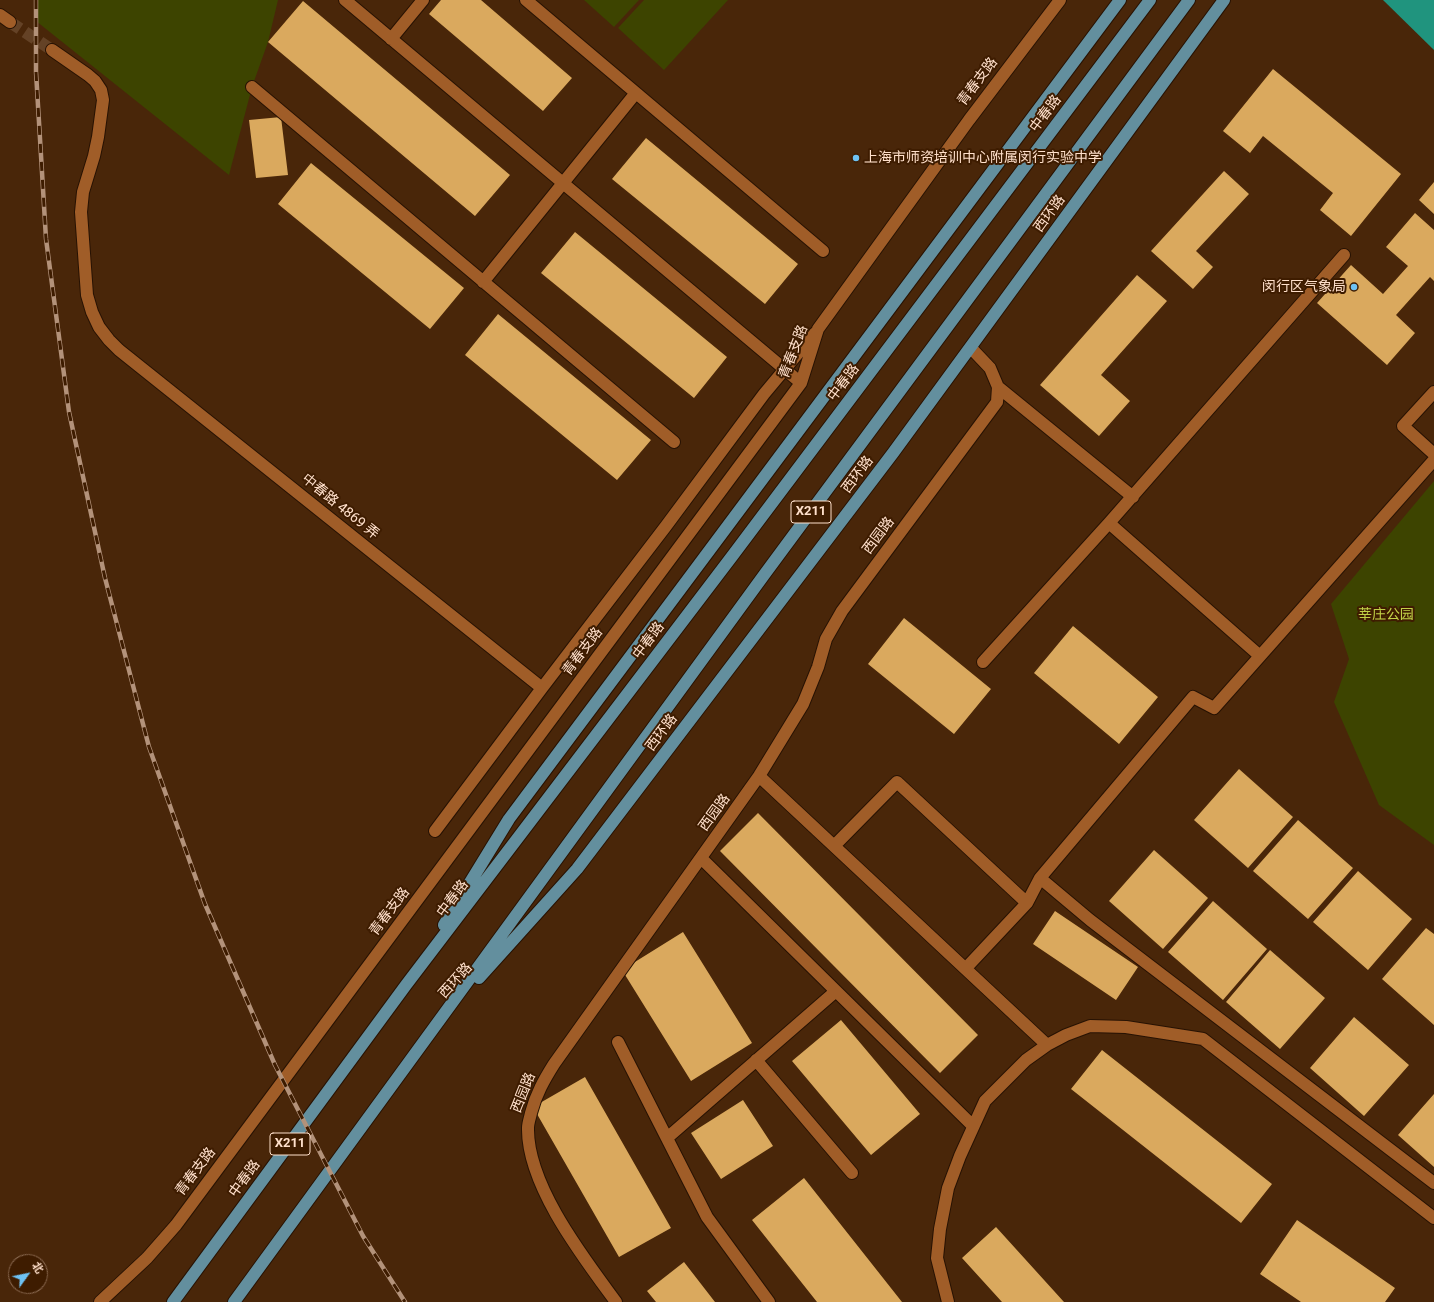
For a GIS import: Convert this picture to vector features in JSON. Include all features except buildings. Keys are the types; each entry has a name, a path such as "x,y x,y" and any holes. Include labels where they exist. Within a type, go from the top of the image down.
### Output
{"main road":[{"path":"406,985 509,819 1120,0"},
{"name":"中春路","path":"173,1302 406,985 738,548 1150,0"},
{"name":"X211","path":"234,1302 764,575 1189,0"},
{"name":"西环路","path":"435,1026 577,869 893,454 1224,0"}],"street":[{"path":"345,0 801,383"},
{"path":"391,39 423,0"},
{"path":"526,0 822,251"},
{"name":"青春支路","path":"100,1302 147,1258 176,1225 801,383 818,329 969,120 1060,0"},
{"name":"中春路 4869 弄","path":"52,50 96,81 101,90 103,100 98,137 83,192 81,212 87,295 92,312 99,327 119,350 542,688"},
{"path":"252,87 674,442"},
{"path":"483,282 635,94"},
{"path":"983,662 1133,497 1344,255"},
{"path":"435,831 784,369 818,329"},
{"path":"971,348 990,368 998,387 1133,497"},
{"name":"西园路","path":"616,1302 555,1212 537,1174 529,1147 528,1126 540,1087 554,1064 759,776 803,704 818,667 826,639 842,611 997,402 998,387"},
{"path":"1434,392 1403,426 1434,454"},
{"path":"966,968 1027,903 1040,878 1193,697 1214,708 1434,460"},
{"path":"1109,523 1260,656"},
{"path":"759,776 1047,1045"},
{"path":"834,846 897,782 1027,903"},
{"path":"701,858 973,1126"},
{"path":"1040,878 1090,920 1434,1183"},
{"path":"667,1138 836,991"},
{"path":"948,1302 937,1258 940,1229 948,1188 973,1126 985,1101 1026,1060 1047,1045 1090,1026 1126,1027 1203,1039 1434,1218"},
{"path":"618,1042 707,1217 769,1302"},
{"path":"756,1060 852,1173"}],"green space":[{"path":"36,0 278,0 268,42 252,87 229,175 36,21"},
{"path":"584,0 639,0 614,27"},
{"path":"644,0 728,0 664,70 618,28"},
{"name":"莘庄公园","path":"1434,481 1434,845 1379,805 1334,702 1349,659 1331,604"}],"water":[{"path":"1383,0 1434,0 1434,50"}],"tunnel":[{"path":"10,22 52,50"}],"railway":[{"path":"36,0 36,72 46,239 69,412 105,578 149,747 205,904 275,1065 363,1236 405,1302"}],"place":[{"name":"上海市师资培训中心附属闵行实验中学","path":"856,158"},
{"name":"闵行区气象局","path":"1354,287"}]}
